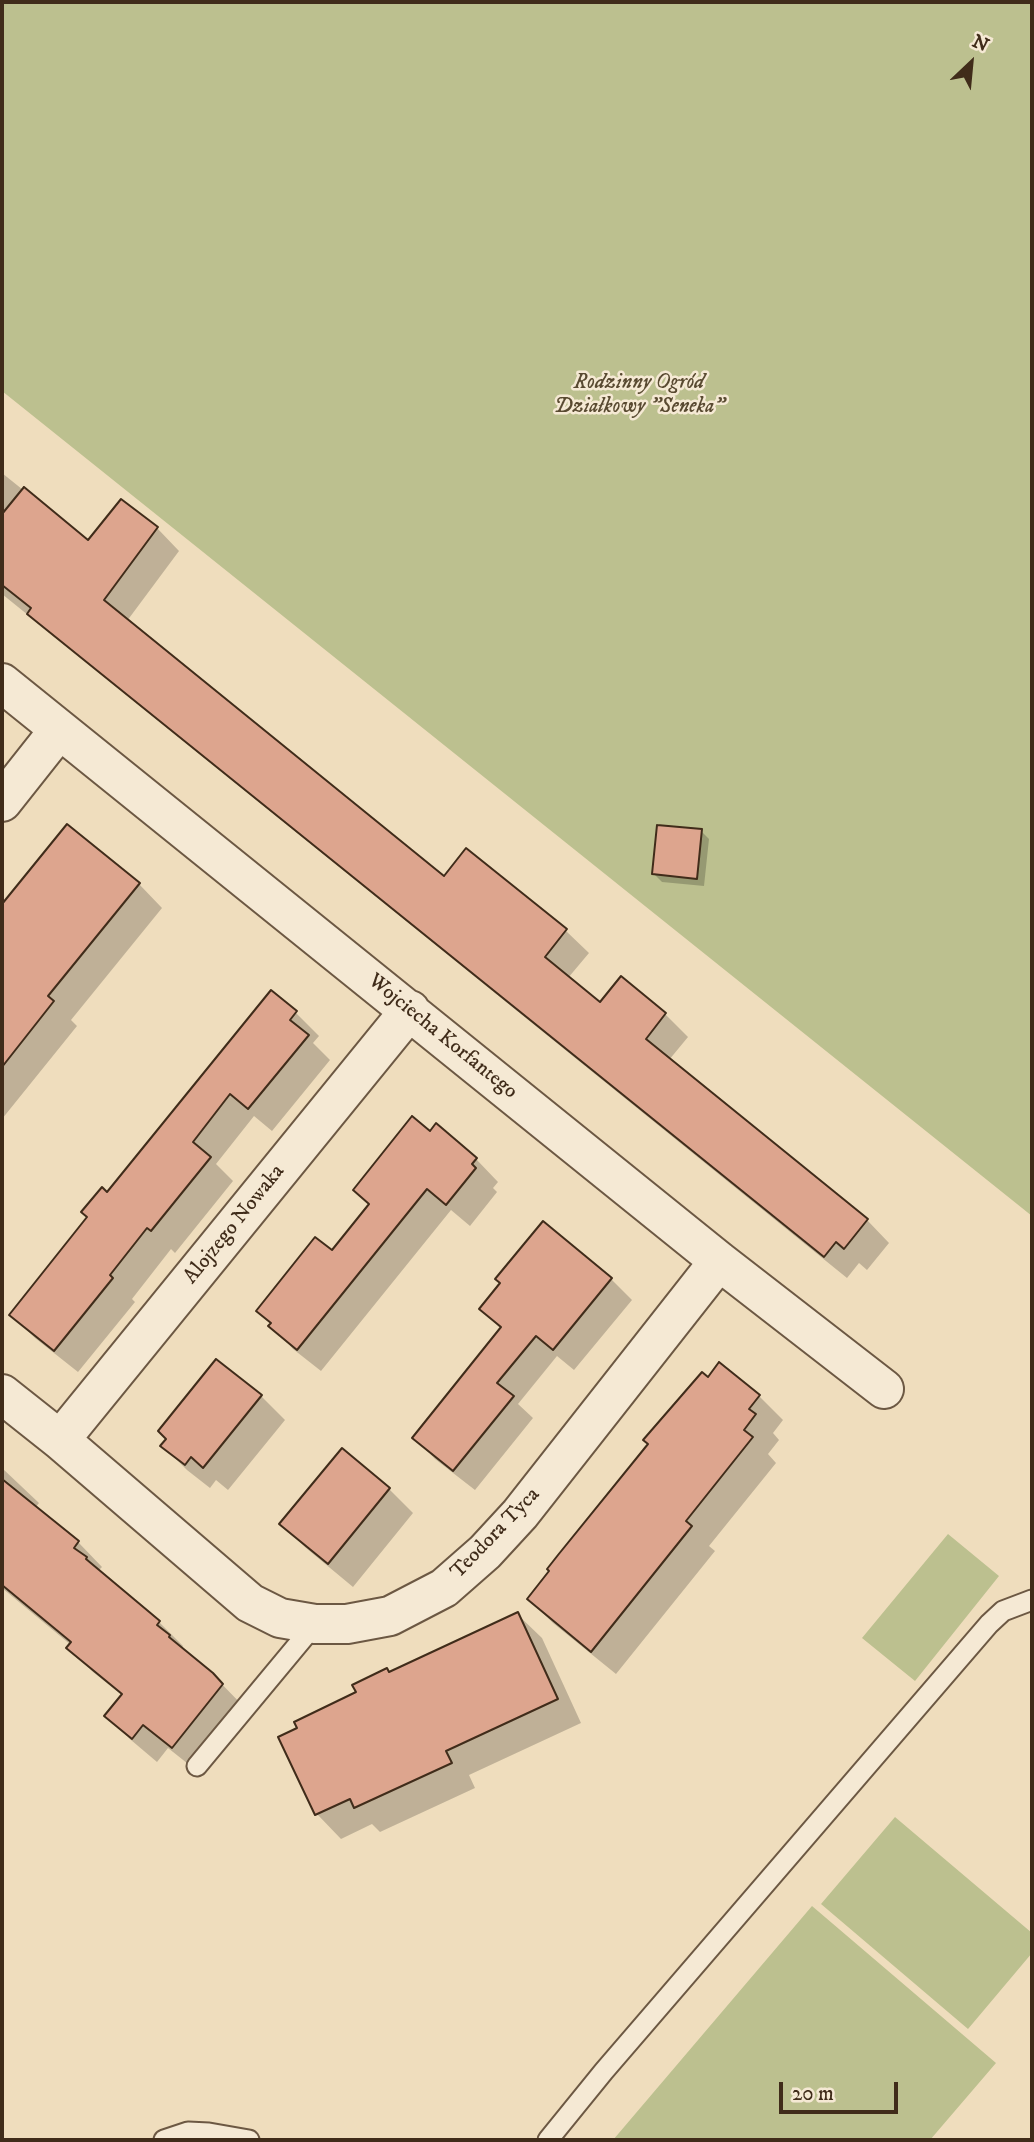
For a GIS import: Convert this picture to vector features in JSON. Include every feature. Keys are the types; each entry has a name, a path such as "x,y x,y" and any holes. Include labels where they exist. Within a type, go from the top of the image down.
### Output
{"street":[{"name":"Wojciecha Korfantego","path":"2,683 719,1261 884,1389"},
{"path":"2,802 59,730"},
{"name":"Alojzego Nowaka","path":"60,1440 410,1010"},
{"name":"Teodora Tyca","path":"2,1394 250,1602 280,1618 315,1624 347,1624 390,1616 444,1588 485,1552 520,1514 719,1261"}],"lane":[{"path":"548,2140 989,1624 1003,1611 1032,1600"},
{"path":"197,1766 315,1624"},
{"path":"163,2140 188,2132 249,2140"}],"green space":[{"name":"Rodzinny Ogród Działkowy \"Seneka\"","path":"2,2 1032,2 1032,1216 2,391"},
{"path":"948,1534 999,1576 915,1681 862,1638"},
{"path":"895,1817 1032,1933 1032,1953 968,2029 821,1904"},
{"path":"812,1906 996,2063 930,2140 613,2140"}],"building":[{"path":"24,487 88,540 121,499 158,527 104,600 444,876 466,848 567,929 545,957 600,1002 621,976 666,1013 646,1039 868,1219 844,1249 836,1242 824,1257 27,614 31,608 2,585 2,514"},
{"path":"67,824 140,883 48,996 54,1001 2,1067 2,904"},
{"path":"657,825 702,829 697,879 652,874"},
{"path":"271,990 297,1011 290,1020 309,1035 248,1109 230,1094 193,1142 211,1157 151,1231 147,1228 110,1275 113,1278 54,1351 9,1315 87,1217 81,1212 102,1187 107,1192"},
{"path":"412,1116 430,1131 436,1123 477,1158 472,1164 476,1168 446,1205 427,1189 297,1350 268,1326 271,1323 256,1311 315,1237 332,1250 369,1204 353,1190"},
{"path":"543,1221 612,1278 553,1350 536,1336 497,1383 514,1396 453,1471 412,1438 501,1327 479,1309 500,1283 495,1279"},
{"path":"216,1359 262,1395 203,1468 191,1457 185,1465 160,1446 166,1439 158,1431"},
{"path":"719,1362 760,1395 749,1409 756,1414 744,1430 753,1437 686,1521 692,1526 591,1652 527,1599 549,1571 547,1569 648,1444 643,1440 702,1372 708,1377"},
{"path":"342,1448 390,1488 328,1564 279,1524"},
{"path":"2,1479 79,1541 74,1548 160,1621 157,1625 170,1635 169,1637 223,1684 172,1748 143,1725 132,1739 104,1716 122,1694 66,1648 71,1642 2,1585"},
{"path":"518,1612 558,1699 446,1751 452,1763 354,1808 350,1799 315,1815 278,1737 297,1728 294,1722 356,1692 352,1685 387,1668 389,1672"}]}
